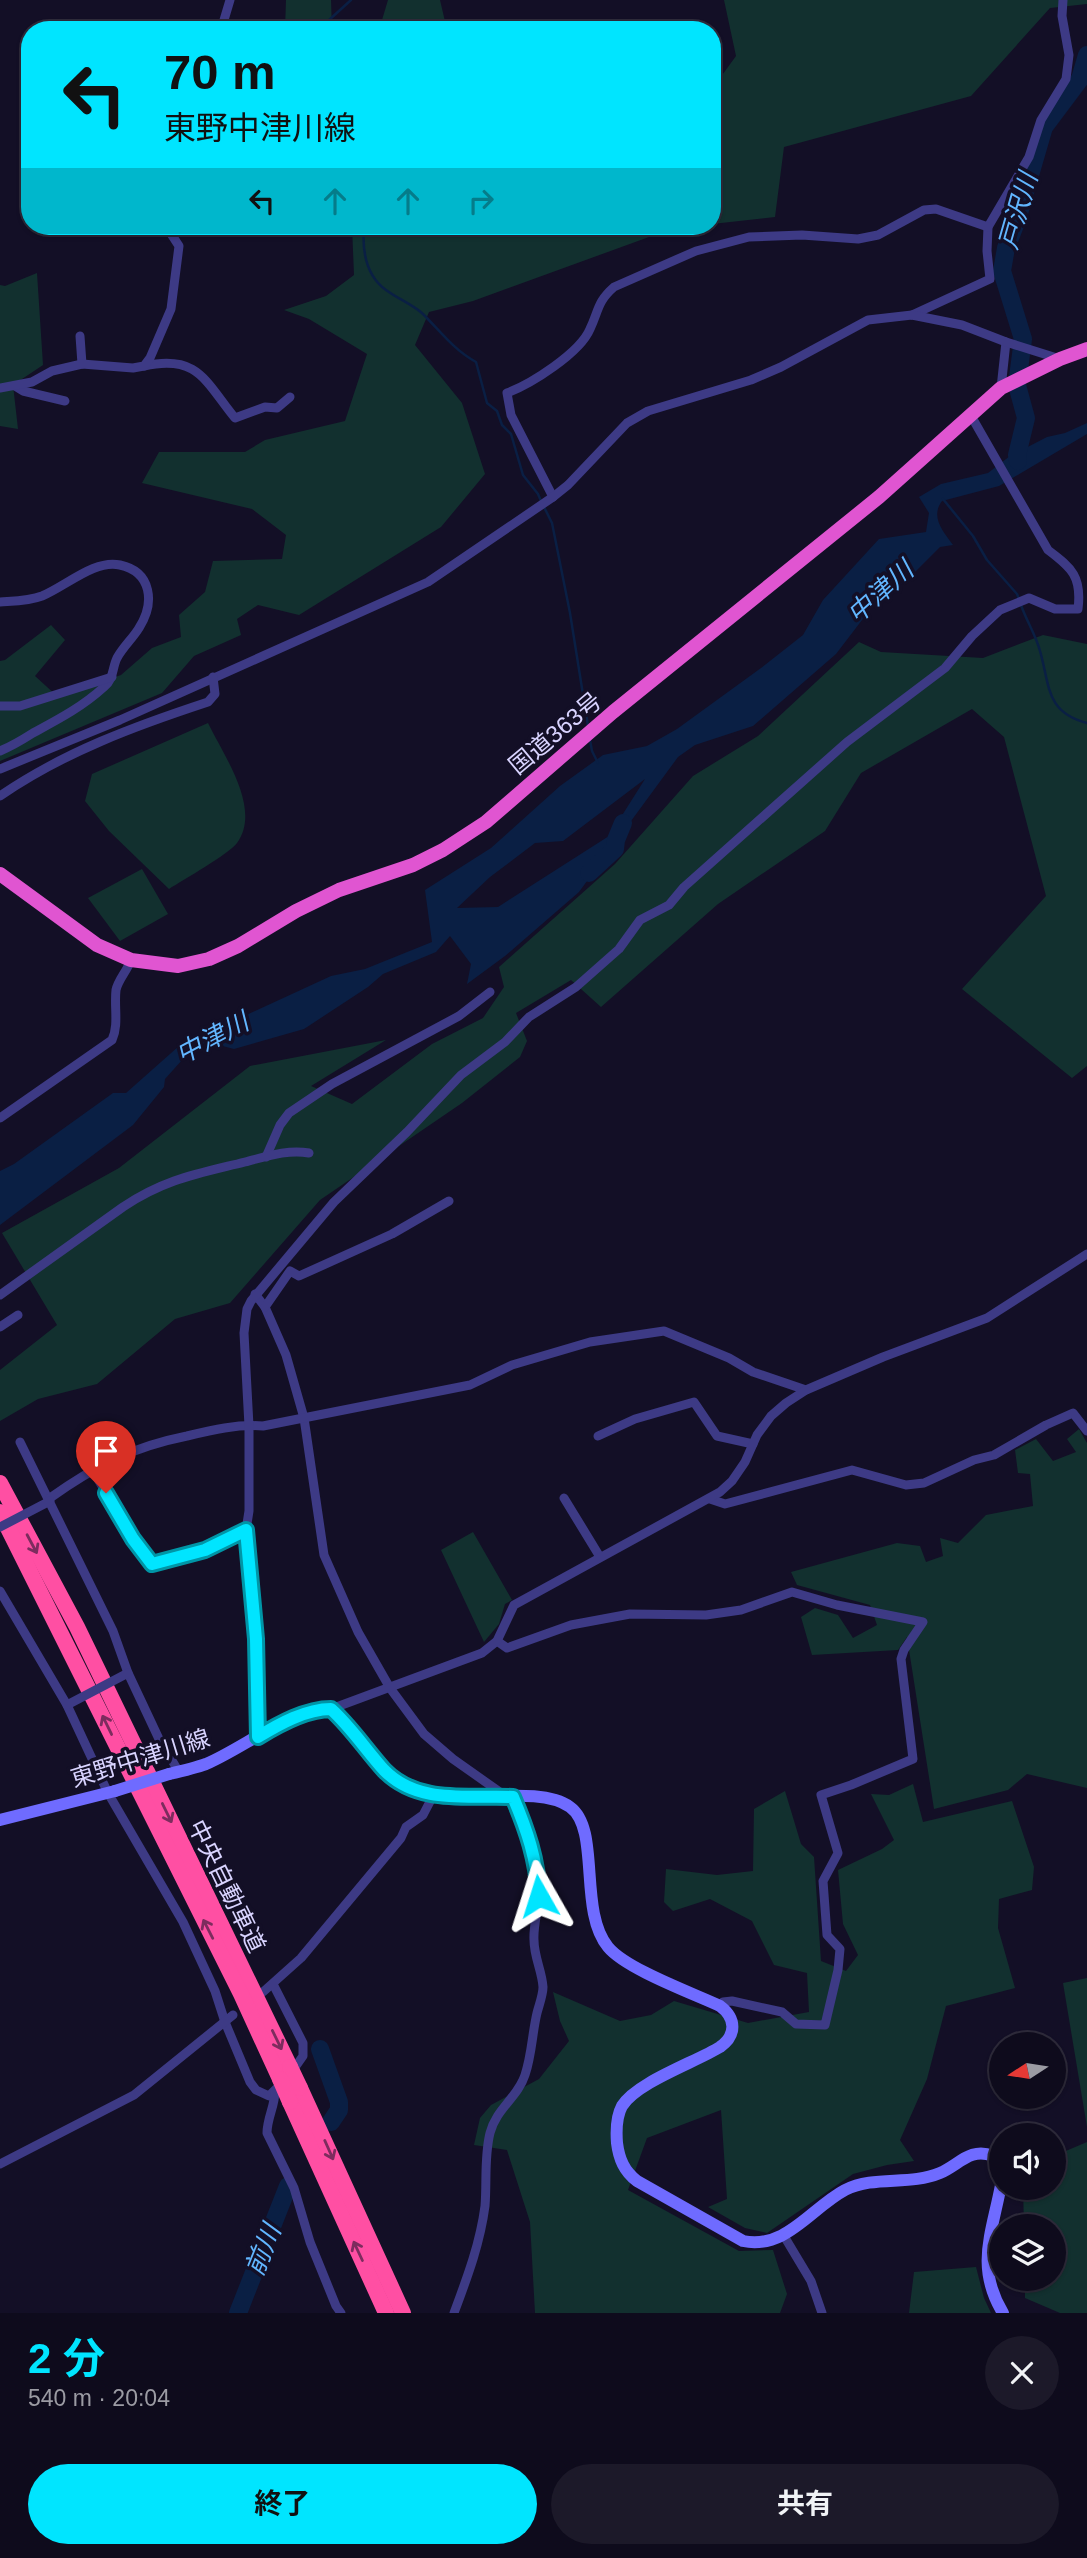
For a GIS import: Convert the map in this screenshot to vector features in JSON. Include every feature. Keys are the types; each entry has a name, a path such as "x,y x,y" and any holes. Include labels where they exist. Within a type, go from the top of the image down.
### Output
{"highway":[{"name":"国道363号","path":"0,874 97,945 131,960 178,966 209,959 238,946 296,911 339,890 413,865 443,850 486,822 613,712 973,419 1002,388 1060,359 1087,349"},
{"name":"中央自動車道","path":"0,1483 77,1628 386,2313"},
{"name":"中央自動車道","path":"0,1512 281,2079 300,2088 403,2313"}],"main road":[{"name":"東野中津川線","path":"0,1820 206,1764 275,1727 318,1709 331,1709"},
{"path":"331,1709 393,1778 414,1791 459,1797 556,1799 569,1806 580,1816 585,1829 589,1886 596,1924 612,1952 728,2012 733,2027 729,2038 712,2052 642,2089 627,2100 617,2121 618,2154 629,2175 637,2181 743,2241 761,2243 784,2236 837,2196 862,2184 931,2176 978,2152 989,2155"},
{"path":"997,2200 988,2239 986,2262 990,2284 1003,2313"}],"street":[{"path":"224,21 230,0"},
{"path":"912,316 990,279 988,227 1029,157 1041,120 1066,79 1069,55 1062,16 1063,0"},
{"path":"553,497 511,415 507,393 541,377 581,343 590,331 597,306 614,286 696,251 749,237 802,235 858,239 878,235 924,210 936,209 988,227"},
{"path":"144,366 171,309 179,246 172,235"},
{"path":"0,769 120,720 428,582 553,497 568,485 627,423 648,411 751,380 781,367 868,320 912,316 962,325 1060,359"},
{"path":"80,336 82,363"},
{"path":"1002,388 1006,342"},
{"path":"0,388 32,382 64,367 82,363 133,368 159,363 186,364 197,371 235,418 265,407 277,408 290,397"},
{"path":"15,386 23,391 65,401"},
{"path":"258,1737 256,1639 246,1530 249,1511 249,1426 244,1333 247,1309 255,1294 334,1202 407,1132 461,1075 505,1042 529,1017 558,1000 608,960 640,920 668,905 684,887 847,742 945,668 972,636 1000,610 1029,598 1055,609 1078,609 1080,590 1077,579 1067,564 1048,550 973,419"},
{"path":"0,602 44,595 78,578 87,570 117,564 136,572 148,587 149,604 144,619 117,658 107,685 81,706 0,751"},
{"path":"0,706 20,706 112,677"},
{"path":"0,796 92,744 132,727 208,702 215,694 214,677"},
{"path":"0,1118 112,1040 116,1032 117,986 127,972 131,960"},
{"path":"266,1157 280,1125 289,1113 332,1084 459,1016 490,992"},
{"path":"0,1295 144,1194 189,1175 266,1157 309,1153"},
{"path":"265,1307 290,1271 299,1276 334,1261 392,1234 449,1200"},
{"path":"331,1709 482,1653 497,1641 514,1605 710,1499 732,1481 771,1416 806,1390 883,1357 987,1318 1087,1254"},
{"path":"255,1294 265,1307 286,1355 304,1418 324,1555 358,1632 390,1688 430,1740 509,1797 531,1841 538,1871 539,1896 534,1938 535,1956 543,1989 536,2015 532,2056 523,2084 493,2121 485,2161 487,2173 480,2235 472,2266 454,2313"},
{"path":"0,1327 18,1315"},
{"path":"0,1527 50,1499 92,1469 157,1441 218,1429 262,1426 470,1385 512,1366 590,1342 664,1331 729,1358 753,1372 806,1390"},
{"path":"598,1436 635,1419 694,1402 717,1436 753,1444"},
{"path":"710,1499 724,1504 852,1470 897,1483 924,1483 974,1460 994,1455 1073,1413 1087,1431"},
{"path":"20,1442 113,1631 128,1673 174,1773"},
{"path":"92,1469 133,1539 152,1564 205,1550 246,1530"},
{"path":"564,1498 600,1557"},
{"path":"0,1591 67,1705 183,1922 215,1991 250,2082 269,2096 281,2079 299,2063 304,2050 298,2030 273,1984"},
{"path":"497,1641 507,1648 571,1625 630,1614 706,1615 741,1610 792,1592 837,1605 923,1622 904,1650 901,1660 913,1759 821,1795 838,1853 823,1881 827,1935 840,1949 838,1970 825,2025 796,2024 782,2012 732,2001 723,2002 720,2006"},
{"path":"67,1705 128,1673"},
{"path":"263,1992 301,1958 401,1838 406,1827 423,1815 434,1794"},
{"path":"0,2164 134,2095 233,2015"},
{"path":"281,2079 275,2105 267,2123 267,2133 293,2188 310,2242 341,2313"},
{"path":"784,2236 811,2281 822,2313"}],"green space":[{"path":"286,0 331,0 332,21 285,21"},
{"path":"388,0 440,0 445,21 382,21"},
{"path":"724,0 1087,0 1087,4 1050,8 971,96 784,147 775,217 721,223 721,77 736,56"},
{"path":"352,235 654,235 473,301 429,312 415,345 462,403 485,474 441,527 299,615 258,605 237,619 241,635 194,656 162,693 0,761 0,661 51,625 65,640 35,676 58,697 121,675 152,648 181,637 179,615 205,592 213,561 282,559 286,535 252,509 142,483 159,452 245,452 265,440 345,421 367,354 309,319 284,310 326,296 354,275"},
{"path":"37,273 43,365 13,385 18,429 0,426 0,285 5,286"},
{"path":"1043,635 1087,644 1087,1066 1072,1078 962,989 1046,896 1004,737 972,709 861,773 825,831 718,904 601,1007 571,980 516,1013 527,1041 520,1057 462,1103 320,1200 230,1303 175,1319 97,1384 38,1399 0,1421 0,1370 57,1325 2,1233 119,1168 250,1066 386,1040 311,1086 352,1104 432,1044 483,1018 504,987 499,967 615,864 693,776 758,736 859,642 881,652 983,658"},
{"path":"208,723 238,783 243,799 244,829 232,848 169,889 109,831 85,801 92,774"},
{"path":"142,869 168,914 120,941 88,898"},
{"path":"1079,1429 1087,1443 1087,1788 1027,1774 1008,1790 934,1809 907,1637 898,1650 812,1655 801,1617 815,1608 838,1615 853,1638 877,1625 870,1605 797,1585 791,1572 897,1543 920,1546 926,1562 943,1556 940,1538 958,1543 986,1515 1033,1506 1030,1474 1018,1473 1015,1450 1036,1439 1053,1461 1076,1452 1067,1439"},
{"path":"473,1532 512,1600 505,1604 499,1624 484,1642 441,1550"},
{"path":"913,1784 923,1822 1012,1801 1034,1867 1032,1890 999,1899 998,1928 1015,1988 946,2006 927,2079 900,2140 914,2161 853,2174 767,2233 745,2228 708,2207 727,2199 721,2110 647,2138 628,2190 739,2251 773,2250 787,2294 780,2313 535,2313 530,2222 507,2150 474,2145 480,2118 491,2105 539,2079 569,2041 560,2021 553,1992 620,2021 651,2015 674,2001 748,2023 809,2012 807,1973 774,1965 752,1921 710,1899 673,1911 664,1902 666,1869 717,1875 753,1871 754,1809 785,1791 801,1844 814,1857 821,1961 846,1971 858,1955 843,1924 838,1870 882,1849 894,1840 871,1794 889,1795"},
{"path":"1087,1978 1087,2127 1063,1983"},
{"path":"1087,2142 1087,2313 1060,2313 1025,2298 1025,2291 1066,2291 1066,2214 1024,2214 1023,2200 1066,2200 1066,2151"},
{"path":"976,2267 991,2313 909,2313 914,2272"}],"water":[{"path":"1087,423 1087,434 999,486 942,501 937,513 938,518 953,545 940,547 911,576 872,607 836,654 753,726 695,745 678,757 579,892 505,956 467,984 471,964 450,936 436,952 383,974 304,1029 234,1049 207,1042 191,1050 165,1079 164,1087 133,1125 0,1225 0,1171 14,1164 113,1093 126,1093 179,1046 331,976 365,969 432,942 425,890 491,848 560,786 603,755 647,746 677,729 803,635 823,600 879,539 926,532 929,513 919,497 941,484 988,473 1010,456 1047,437 1065,433","holes":["645,779 609,836 498,907 457,908 490,877 535,843 563,841"]}],"waterway":[{"path":"329,21 351,0"},
{"name":"戸沢川","path":"1018,461 1026,418 1017,385 1023,339 1002,271 1006,248 1017,220 1044,127 1080,79 1087,55"},
{"path":"364,235 366,261 379,284 419,310 454,346 476,362 487,403 497,411 502,425 511,434 523,475 541,501"},
{"path":"943,499 1019,599"},
{"path":"544,507 552,523 588,726"},
{"path":"1021,605 1038,645 1051,696 1063,712 1087,723"},
{"path":"590,740 598,763"},
{"name":"中津川","path":"589,873 615,849 623,823"},
{"name":"前川","path":"320,2049 339,2102 339,2110 331,2122"},
{"name":"前川","path":"238,2313 288,2186"}],"route":[{"path":"106,1493 133,1539 152,1564 205,1550 246,1530 255,1617 258,1737 318,1709 331,1709 383,1769 414,1791 459,1797 513,1797 531,1841 538,1871 539,1896"}]}
